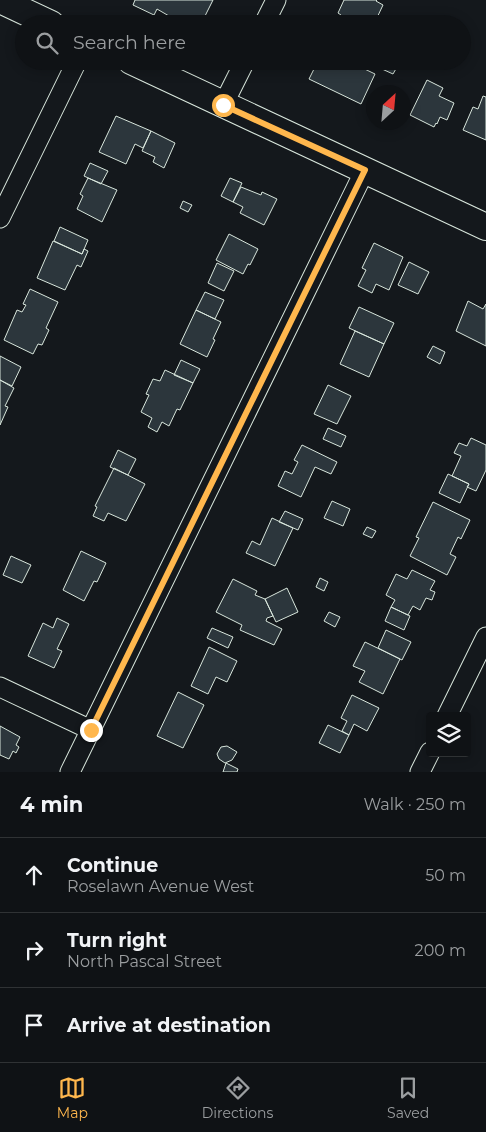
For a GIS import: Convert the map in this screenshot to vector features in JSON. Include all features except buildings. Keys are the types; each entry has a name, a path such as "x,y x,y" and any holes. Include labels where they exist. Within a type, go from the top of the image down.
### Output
{"street":[{"path":"0,0 32,15"},
{"path":"268,15 276,0"},
{"path":"0,218 73,70"},
{"path":"150,70 486,227"},
{"path":"223,105 240,70"},
{"path":"70,772 365,170"},
{"path":"449,712 486,637"},
{"path":"0,686 91,730"},
{"path":"420,772 428,757"}],"route":[{"path":"91,730 365,170 223,105"}]}
